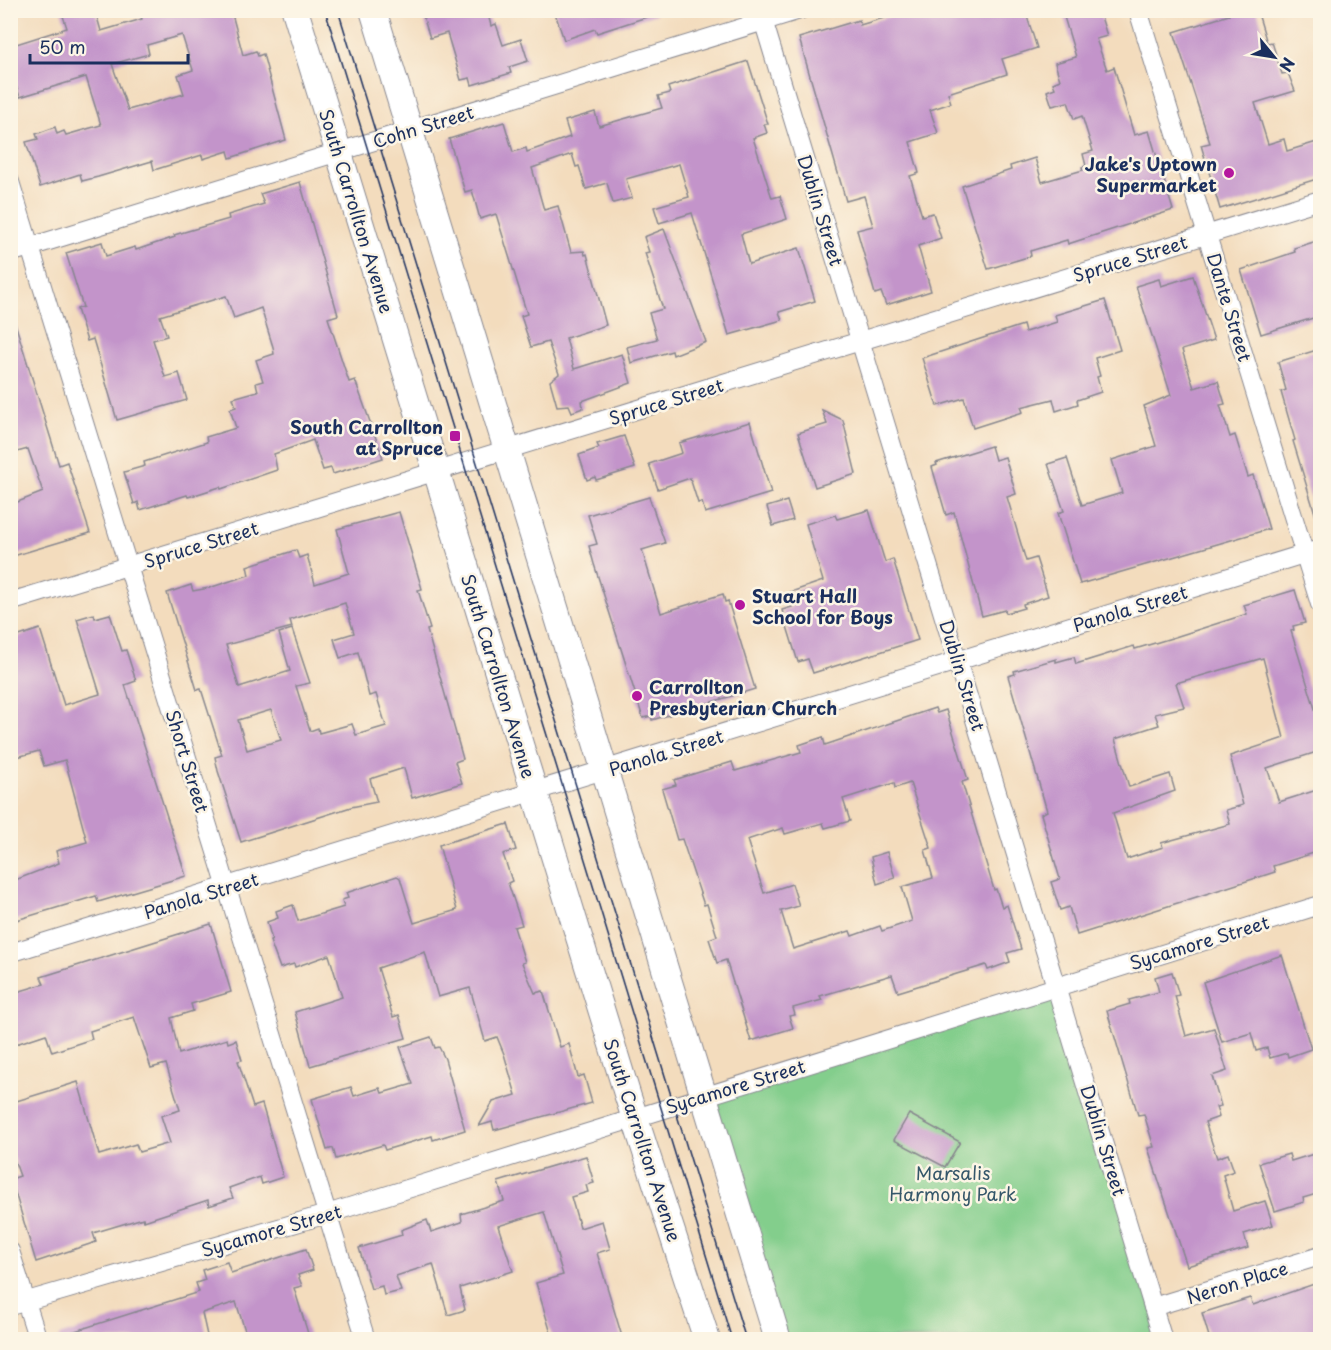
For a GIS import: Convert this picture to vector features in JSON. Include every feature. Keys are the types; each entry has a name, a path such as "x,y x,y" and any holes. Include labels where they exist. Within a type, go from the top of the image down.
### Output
{"main road":[{"name":"South Carrollton Avenue","path":"295,10 634,1117 707,1340"},
{"path":"373,10 778,1340"}],"street":[{"name":"Cohn Street","path":"10,253 339,153 761,16 800,10"},
{"name":"Dante Street","path":"1138,10 1207,234 1313,552 1320,604"},
{"name":"Dublin Street","path":"761,16 1058,986 1163,1340"},
{"name":"Short Street","path":"10,182 366,1340"},
{"name":"Spruce Street","path":"10,602 1320,200"},
{"name":"Panola Street","path":"10,953 605,772 1313,552"},
{"name":"Sycamore Street","path":"18,1304 327,1214 1320,905"},
{"path":"10,1251 18,1304 38,1340"},
{"name":"Neron Place","path":"1154,1307 1320,1256"}],"green space":[{"name":"Marsalis Harmony Park","path":"1058,986 1163,1339 778,1339 704,1096"}],"building":[{"path":"61,10 95,10 101,31 142,19 139,10 231,10 243,55 256,51 258,56 263,54 286,140 230,158 228,151 203,159 202,155 154,170 152,161 82,181 80,174 40,187 26,142 38,139 36,134 55,127 57,134 64,131 66,135 101,125 86,77 20,97 10,68 10,46 67,28","holes":["182,35 193,70 178,75 184,94 128,110 112,64 149,54 147,45"]},
{"path":"421,10 487,10 491,26 496,24 503,45 521,39 528,61 509,67 511,73 472,85 470,78 461,80 447,33 430,38"},
{"path":"554,10 655,10 656,14 597,33 595,29 564,40"},
{"path":"911,10 1025,10 1037,48 1002,59 1007,74 948,93 951,103 930,110 938,133 910,142 919,173 910,176 922,216 933,213 941,238 918,246 931,291 886,305 881,292 875,294 857,230 873,226 864,196 846,201 799,38 859,20 860,25"},
{"path":"1062,10 1099,10 1107,36 1096,39 1107,70 1114,67 1134,135 1149,131 1173,210 1068,244 1067,240 1030,251 1031,256 988,269 962,186 1011,170 1010,166 1035,158 1042,182 1083,170 1082,167 1086,166 1083,154 1093,151 1082,116 1074,119 1068,102 1052,106 1047,91 1055,88 1053,83 1060,80 1055,63 1076,57"},
{"path":"1227,10 1257,10 1267,43 1272,42 1282,74 1288,73 1295,91 1255,103 1268,144 1284,139 1287,151 1320,141 1320,178 1220,209 1201,145 1210,143 1174,32 1229,15"},
{"path":"748,61 768,124 764,124 767,133 753,138 772,198 780,196 787,219 741,234 749,264 799,248 815,301 779,312 782,320 729,335 692,213 659,223 654,207 689,197 679,164 626,179 632,198 613,203 607,183 586,189 579,166 576,167 572,154 532,168 544,210 558,206 571,252 584,251 585,255 587,254 606,325 566,338 574,369 622,354 631,383 582,401 583,408 572,412 569,405 557,406 550,381 559,374 548,342 531,347 521,316 527,314 496,214 480,219 472,190 465,192 449,139 504,122 513,152 526,148 527,152 570,137 565,121 595,112 599,126 662,108 658,96 670,93 668,87"},
{"path":"300,182 338,315 328,318 349,382 355,380 383,458 333,474 331,468 323,470 313,440 274,454 277,470 221,489 220,487 188,497 187,495 140,510 138,502 134,504 124,472 145,466 144,462 207,442 206,437 236,428 230,409 236,407 233,398 258,391 256,383 263,381 256,360 274,354 273,347 261,308 234,318 226,296 160,316 167,336 153,340 165,377 179,373 187,400 117,420 93,339 87,341 77,309 83,307 66,253 102,242 106,256 135,247 136,250 175,237 174,235 229,219 228,215 264,204 260,194"},
{"path":"664,229 706,342 673,355 672,351 631,363 627,347 657,339 649,313 663,309 645,253 649,252 644,237"},
{"path":"1317,241 1320,251 1320,316 1261,334 1241,270 1295,252 1294,248"},
{"path":"1193,276 1214,340 1182,350 1194,388 1218,381 1225,404 1220,405 1230,437 1235,435 1248,477 1253,475 1269,529 1080,584 1058,513 1064,511 1048,464 1067,458 1082,505 1122,493 1112,460 1156,446 1144,406 1171,395 1136,286 1159,279 1161,286"},
{"path":"1105,300 1120,350 1095,358 1101,392 1077,400 1078,404 1056,411 1053,399 1021,407 1023,412 973,428 964,398 937,406 922,358 1023,325 1025,332 1057,322 1055,315"},
{"path":"15,323 59,465 67,462 90,533 10,557 10,505 43,492 28,449 10,454 10,324"},
{"path":"1320,349 1320,519 1317,520 1293,441 1295,440 1281,392 1286,390 1278,362"},
{"path":"822,410 843,420 856,474 815,487 798,433 827,424"},
{"path":"750,422 771,493 705,513 702,502 698,503 690,478 658,489 649,464 682,453 679,443"},
{"path":"624,436 635,468 596,480 595,477 587,480 579,455 599,448 597,444"},
{"path":"991,446 995,460 1005,457 1016,494 1007,497 1026,561 1036,558 1048,596 1023,604 1024,608 982,616 954,512 946,515 932,467 937,465 936,463"},
{"path":"649,497 665,543 642,550 661,613 723,594 725,602 728,601 755,689 652,720 651,716 643,718 594,564 589,546 597,544 588,515"},
{"path":"787,501 793,520 773,526 767,507"},
{"path":"869,510 885,562 893,559 918,640 813,673 808,659 798,662 782,610 792,607 788,593 823,581 806,524 835,515 837,519"},
{"path":"399,512 422,589 418,590 430,629 427,630 463,759 455,762 462,783 412,798 404,768 370,779 377,802 351,807 241,842 218,771 215,757 222,755 201,689 197,690 167,593 191,585 193,591 209,588 249,575 247,566 296,550 299,558 307,555 315,584 349,573 337,529","holes":["345,603 354,633 334,639 340,658 358,652 369,696 376,694 386,726 356,735 352,724 319,733 318,728 310,731 296,686 310,683 292,629 279,633 290,671 239,687 226,645 292,627 290,620","271,710 281,740 247,750 238,720"]},
{"path":"1295,590 1305,623 1293,626 1294,630 1291,631 1320,725 1320,751 1267,768 1279,802 1320,789 1320,851 1273,866 1275,872 1077,935 1069,907 1060,910 1051,882 1060,879 1041,814 1047,811 1008,676 1015,674 1014,671 1056,659 1056,662 1074,657 1076,664 1134,646 1135,649 1175,637 1247,614 1244,605","holes":["1263,658 1284,738 1230,756 1243,805 1226,810 1230,824 1161,843 1163,847 1127,859 1113,813 1175,791 1170,774 1129,787 1115,739 1159,725 1155,714 1184,707 1176,683"]},
{"path":"94,614 95,618 110,614 122,651 126,650 136,681 125,685 186,876 98,902 96,896 10,922 10,882 59,863 56,851 87,842 65,760 44,766 39,751 10,759 10,639 40,629 64,705 100,694 77,619"},
{"path":"935,708 937,713 946,710 968,780 962,782 994,890 996,889 1002,907 1007,905 1021,949 1007,953 1010,962 988,970 986,965 898,992 892,975 820,996 822,1000 793,1008 795,1015 789,1016 793,1028 751,1041 726,960 717,963 709,939 717,936 707,904 704,905 682,839 677,840 662,789 676,785 674,780 732,762 735,771 801,752 799,745 823,737 825,745","holes":["894,783 895,788 910,783 931,848 925,850 933,878 902,887 912,921 882,931 880,926 852,936 850,931 793,949 781,911 799,906 792,884 764,893 747,840 783,828 785,834 823,823 825,828 850,821 843,799"]},
{"path":"508,824 516,850 503,854 512,881 508,883 522,925 514,927 525,962 522,963 535,993 543,991 560,1047 569,1044 578,1077 584,1075 592,1103 494,1130 492,1122 479,1126 493,1102 516,1095 504,1054 497,1037 485,1041 470,988 438,997 425,952 378,968 393,1017 399,1015 406,1038 310,1066 295,1012 342,997 329,955 295,967 294,964 280,968 270,941 272,940 267,922 278,918 276,911 293,905 298,921 344,907 342,900 348,898 346,893 397,876 400,878 414,923 457,910 439,845"},
{"path":"887,852 895,878 877,884 871,857"},
{"path":"211,924 231,992 191,1004 193,1011 171,1018 179,1054 227,1039 228,1043 236,1040 242,1060 238,1061 253,1107 262,1104 283,1177 262,1184 260,1177 229,1188 233,1198 209,1206 208,1200 144,1221 143,1218 93,1233 96,1242 36,1262 11,1179 20,1176 10,1148 10,1103 78,1082 99,1155 136,1144 139,1152 170,1143 161,1116 180,1110 166,1064 151,1068 134,1017 90,1031 92,1039 52,1052 46,1034 10,1046 10,994 44,984 41,977"},
{"path":"1282,955 1311,1049 1288,1057 1287,1053 1270,1058 1267,1048 1256,1051 1251,1033 1222,1042 1203,982"},
{"path":"1172,972 1179,995 1175,996 1186,1036 1214,1028 1227,1071 1212,1076 1221,1106 1216,1107 1219,1117 1205,1122 1217,1158 1228,1154 1234,1171 1223,1175 1233,1211 1265,1201 1273,1225 1244,1234 1248,1248 1187,1266 1148,1148 1154,1147 1144,1114 1138,1115 1107,1011 1130,1004 1129,1000 1159,992 1155,977"},
{"path":"431,1037 435,1048 439,1047 445,1059 465,1130 433,1140 432,1136 385,1150 383,1145 336,1159 333,1148 327,1150 312,1099 351,1087 354,1096 380,1088 382,1093 413,1084 400,1047"},
{"path":"909,1114 960,1142 945,1167 894,1140"},
{"path":"1320,1152 1320,1193 1303,1198 1304,1202 1275,1211 1259,1163 1289,1154 1291,1161"},
{"path":"586,1156 594,1183 586,1185 588,1192 571,1197 580,1228 602,1221 610,1249 597,1253 623,1340 553,1340 536,1283 563,1275 544,1212 498,1226 513,1271 460,1288 465,1310 448,1315 433,1264 396,1276 401,1291 384,1295 382,1286 371,1289 359,1248 402,1235 401,1230 427,1220 431,1232 462,1222 461,1214 504,1201 498,1182"},
{"path":"306,1249 313,1270 298,1275 302,1286 294,1288 310,1340 248,1340 236,1302 202,1313 208,1340 59,1340 59,1336 199,1292 196,1283 205,1280 202,1270 227,1262 231,1273"},
{"path":"1320,1282 1320,1340 1210,1340 1202,1313 1250,1298 1253,1305"}],"tram line":[{"path":"325,10 732,1340"},
{"path":"338,10 746,1340"}],"place":[{"name":"Jake's Uptown Supermarket","path":"1229,173"},
{"name":"South Carrollton at Spruce","path":"455,436"},
{"name":"Stuart Hall School for Boys","path":"740,605"},
{"name":"Carrollton Presbyterian Church","path":"637,696"}]}
